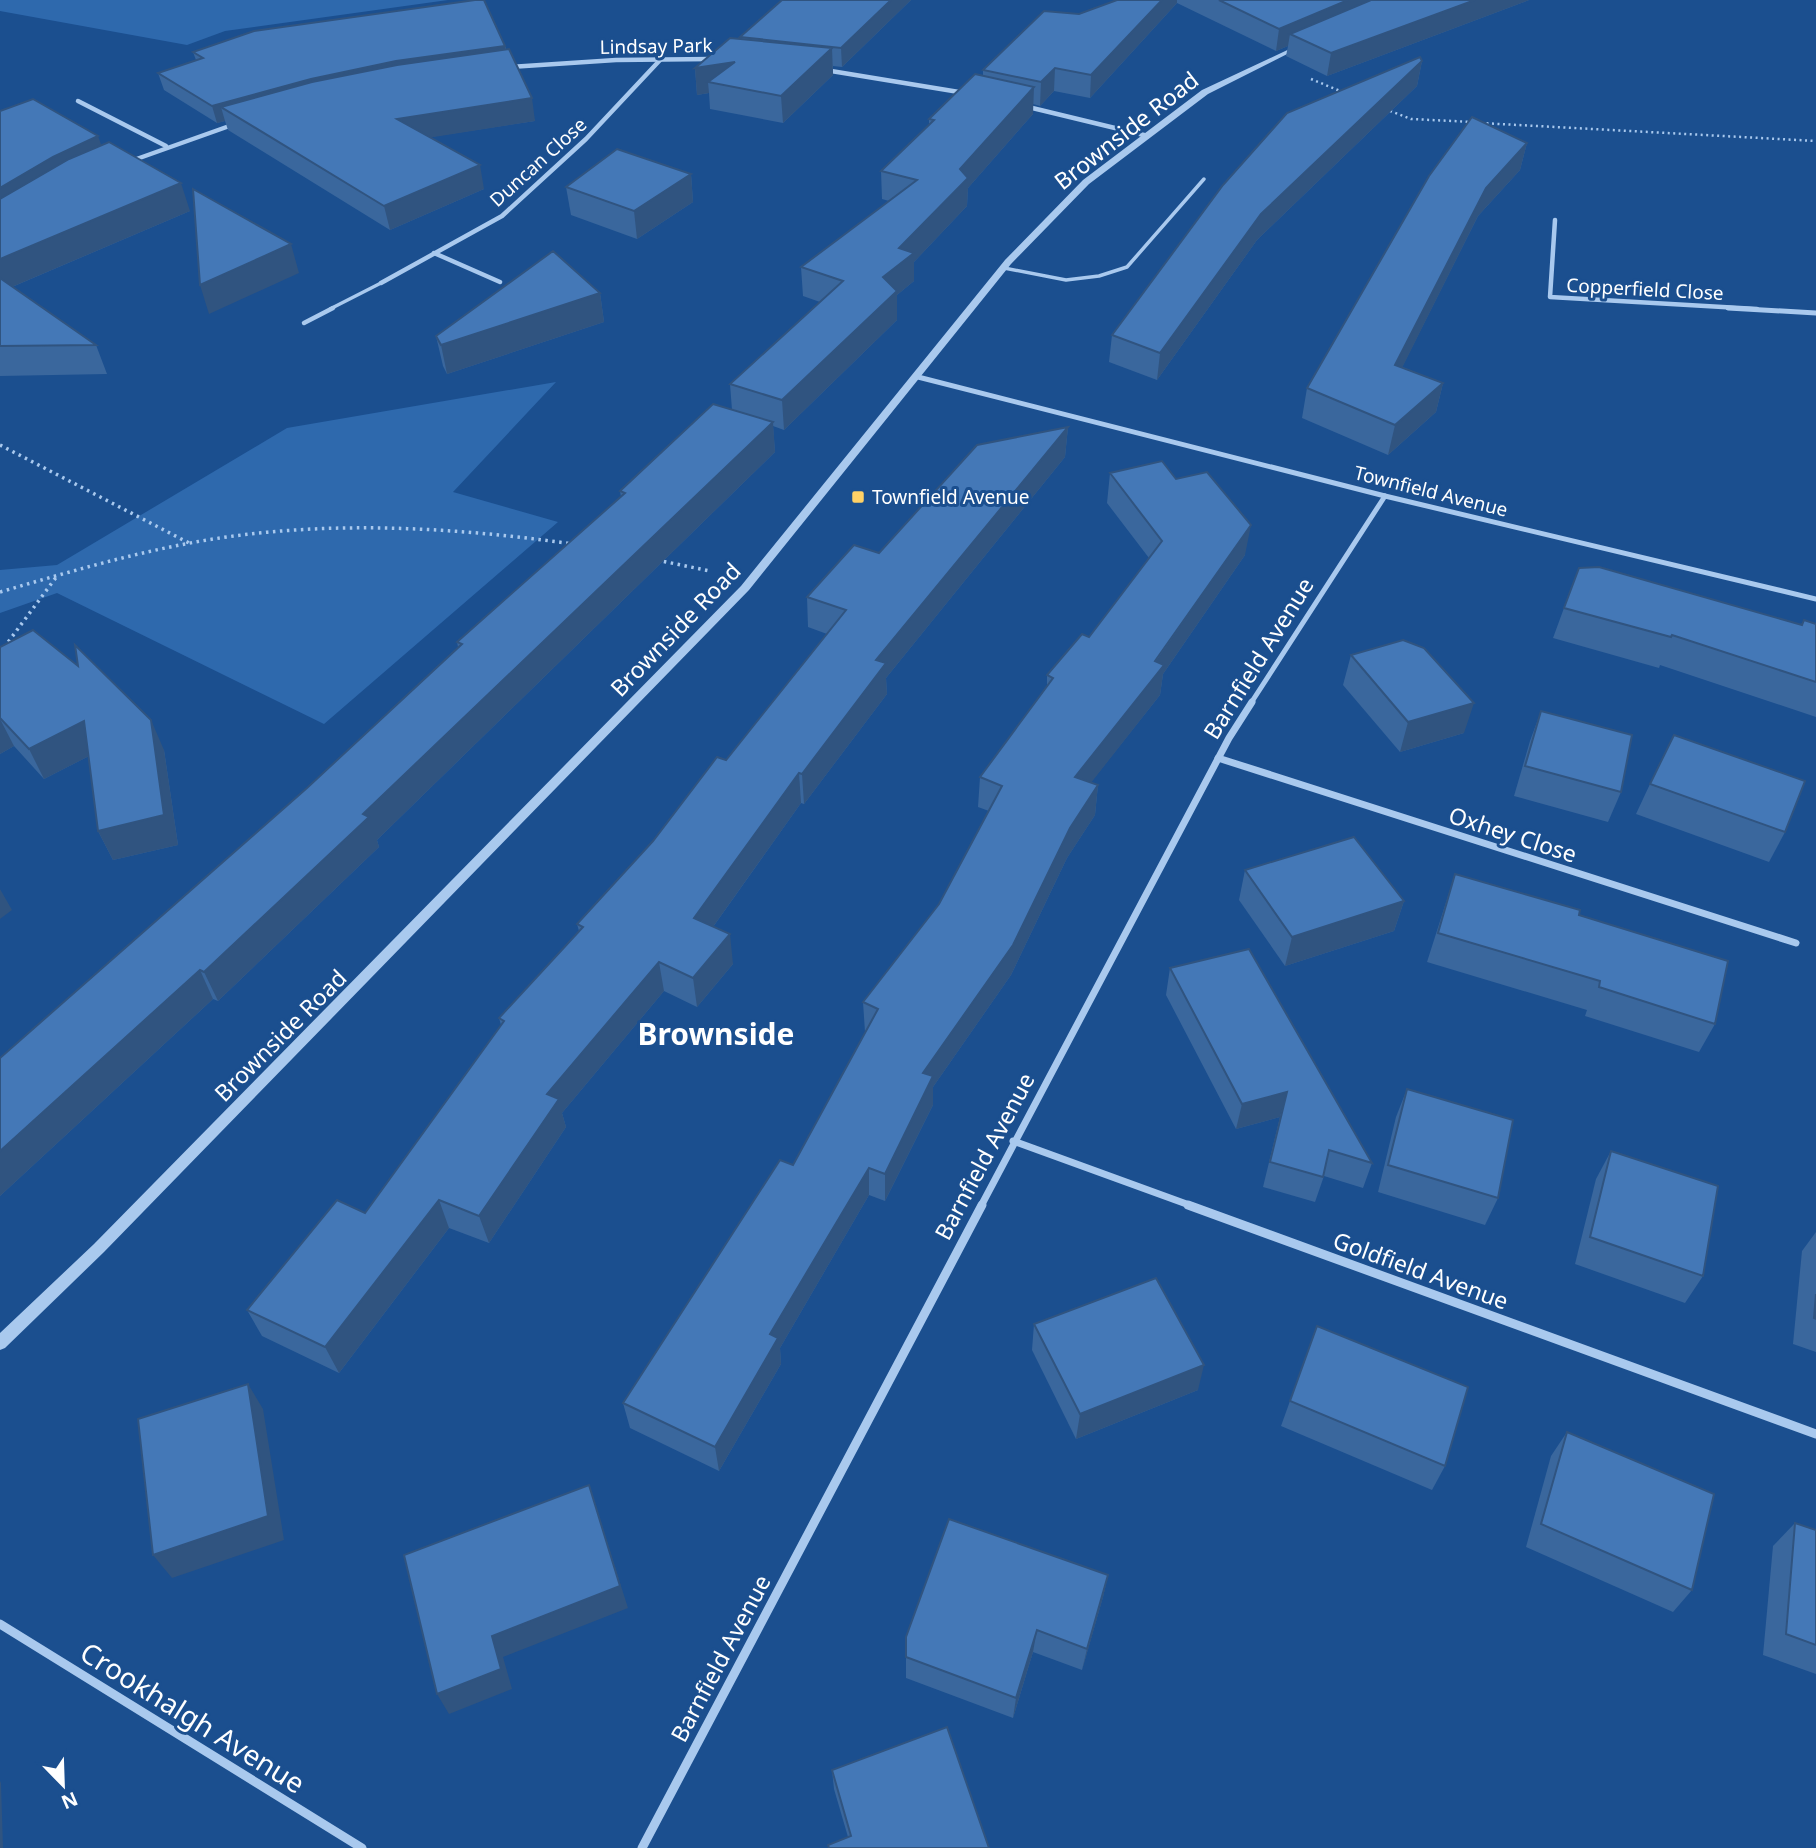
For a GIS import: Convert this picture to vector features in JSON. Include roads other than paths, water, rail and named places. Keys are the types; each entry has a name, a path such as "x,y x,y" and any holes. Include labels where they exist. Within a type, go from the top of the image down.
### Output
{"street":[{"name":"Brownside Road","path":"0,1343 99,1248 421,923 752,580 1004,268 1086,182 1205,92 1311,40"},
{"name":"Lindsay Park","path":"498,68 722,59"},
{"name":"Duncan Close","path":"381,283 502,216 586,139 661,60"},
{"path":"816,69 869,75 979,96"},
{"path":"78,101 166,146"},
{"path":"1019,104 1148,136"},
{"path":"129,162 166,146 246,121"},
{"name":"Copperfield Close","path":"1555,220 1550,297 1816,313"},
{"path":"434,253 500,282"},
{"name":"Townfield Avenue","path":"918,377 1385,496 1816,599"},
{"name":"Barnfield Avenue","path":"642,1848 1013,1141 1218,758 1385,496"},
{"name":"Oxhey Close","path":"1218,758 1796,943"},
{"name":"Goldfield Avenue","path":"1013,1141 1816,1434"},
{"name":"Crookhalgh Avenue","path":"0,1624 362,1848"}],"lane":[{"path":"1004,268 1066,280 1099,276 1127,267 1203,179"},
{"path":"304,323 381,283"}],"place":[{"name":"Townfield Avenue","path":"858,497"}],"district":[{"name":"Brownside","path":"716,1033"}]}
